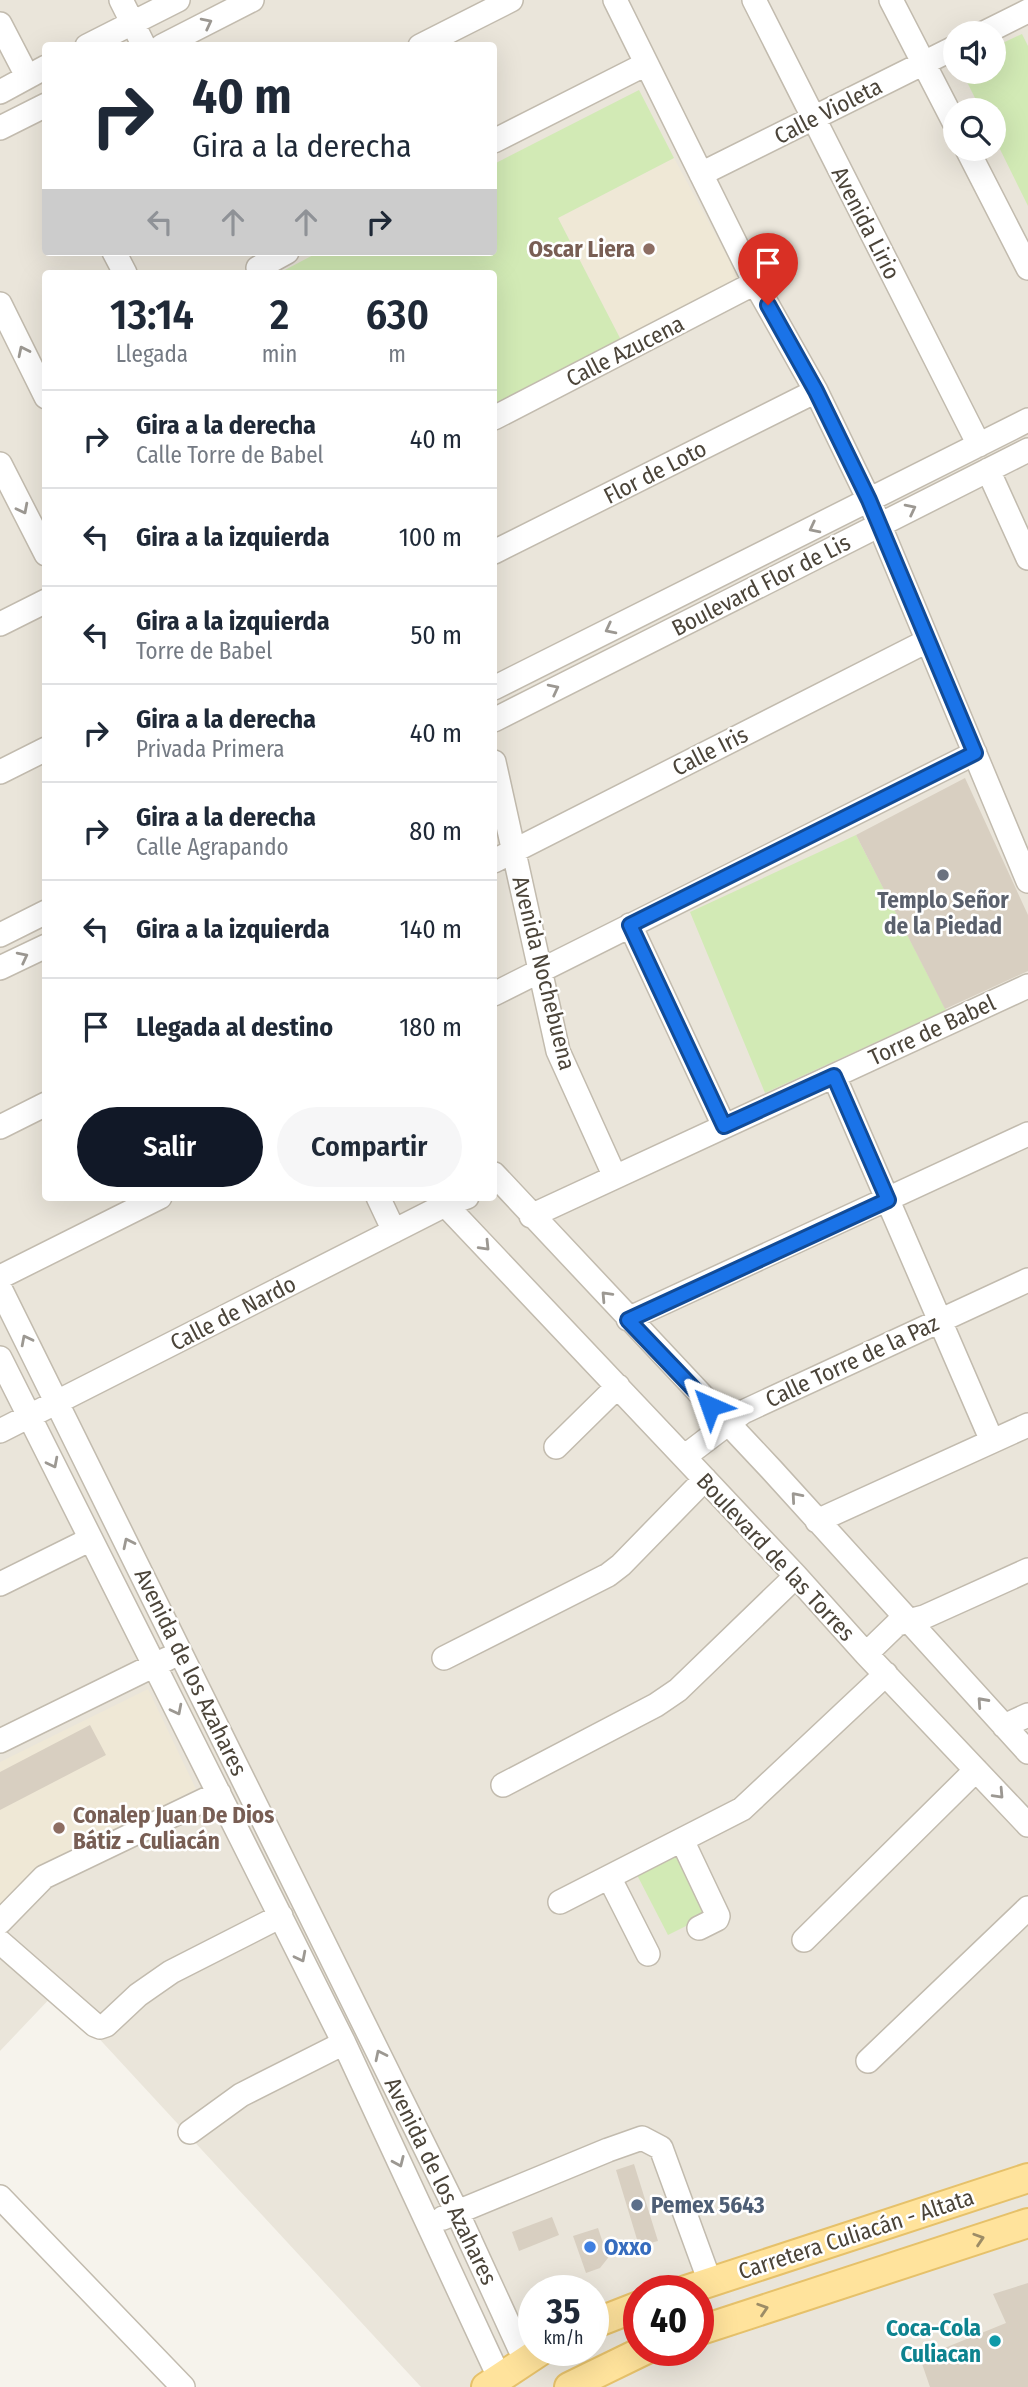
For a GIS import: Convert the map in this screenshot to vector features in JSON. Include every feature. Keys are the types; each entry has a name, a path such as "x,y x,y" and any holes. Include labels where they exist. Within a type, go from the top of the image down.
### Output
{"main road":[{"name":"Carretera Culiacán - Altata","path":"714,2280 1028,2178"},
{"path":"936,2208 949,2249"},
{"name":"Carretera Culiacán - Altata","path":"714,2326 1028,2223"},
{"path":"569,2387 623,2361"}],"street":[{"path":"121,0 142,42"},
{"path":"96,42 177,0"},
{"path":"170,42 252,0"},
{"path":"428,42 511,0"},
{"path":"615,0 755,283 816,391 869,500 1028,881"},
{"name":"Avenida Lirio","path":"754,0 979,445"},
{"path":"891,0 943,100"},
{"path":"1006,22 1028,12 1022,0"},
{"path":"0,24 36,71 0,92"},
{"name":"Calle Violeta","path":"701,174 943,54"},
{"path":"497,139 646,64"},
{"path":"0,128 42,110"},
{"path":"973,161 1028,268"},
{"path":"256,264 277,256"},
{"name":"Calle Azucena","path":"497,416 755,283"},
{"path":"0,304 42,389"},
{"name":"Flor de Loto","path":"497,550 816,391"},
{"name":"Boulevard Flor de Lis","path":"497,686 1028,420"},
{"name":"Boulevard Flor de Lis","path":"497,718 1028,450"},
{"path":"0,466 42,546"},
{"path":"988,470 1028,558"},
{"path":"0,624 42,603"},
{"name":"Calle Iris","path":"504,855 927,641"},
{"path":"0,772 42,751"},
{"path":"497,992 975,753"},
{"name":"Avenida Nochebuena","path":"497,790 504,855 540,971 563,1066 615,1177"},
{"path":"0,934 42,914"},
{"path":"630,925 724,1126"},
{"path":"0,968 42,948"},
{"name":"Torre de Babel","path":"531,1216 1028,986"},
{"path":"834,1076 992,1441"},
{"path":"0,1127 42,1106"},
{"path":"628,1320 1028,1134"},
{"path":"497,1180 771,1469 1028,1752"},
{"path":"0,1277 152,1201"},
{"path":"380,1201 394,1231"},
{"name":"Calle de Nardo","path":"0,1431 448,1201"},
{"name":"Boulevard de las Torres","path":"451,1201 618,1386 1028,1825"},
{"name":"Calle Torre de la Paz","path":"684,1457 743,1412 1028,1280"},
{"name":"Avenida de los Azahares","path":"0,1288 457,2212 515,2372"},
{"name":"Avenida de los Azahares","path":"0,1358 344,2043 427,2224 515,2372"},
{"path":"556,1447 618,1386"},
{"path":"817,1521 1028,1425"},
{"path":"444,1658 608,1575 705,1479"},
{"path":"0,1584 91,1539"},
{"path":"866,1654 897,1624 924,1617 1028,1570"},
{"path":"503,1785 678,1690 796,1576"},
{"path":"0,1741 182,1652"},
{"path":"560,1902 741,1810 886,1674"},
{"path":"1004,1726 1028,1715"},
{"path":"804,1940 976,1770"},
{"path":"0,1922 44,1877 219,1793"},
{"path":"682,1840 718,1916 699,1928"},
{"path":"609,1877 648,1954"},
{"path":"868,2061 1028,1908"},
{"path":"0,1942 94,2025 100,2027 106,2025 138,1995 170,1972 281,1916"},
{"path":"190,2132 241,2095 344,2043"},
{"path":"427,2224 642,2138 661,2148 693,2275"},
{"path":"0,2197 183,2387"}],"shaded area":[{"path":"0,0 1028,0 1028,2387 421,2387 56,1992 0,2051"},
{"name":"Oscar Liera","path":"674,158 740,280 622,342 558,218"},
{"name":"Conalep Juan De Dios Bátiz - Culiacán","path":"148,1689 196,1789 40,1867 0,1913 0,1762"}],"green space":[{"path":"1022,34 1028,46 1028,206 1006,161 1006,98 975,98 968,84 1006,84 1006,41"},
{"path":"639,90 674,158 558,218 622,342 497,405 497,270 285,270 311,256 497,256 497,162"},
{"path":"856,835 946,1010 765,1093 690,912"},
{"path":"683,1851 714,1912 668,1935 636,1873"}],"building":[{"name":"Templo Señor de la Piedad","path":"965,778 1028,915 1028,971 945,1009 856,835"},
{"path":"90,1725 106,1755 0,1810 0,1772"},
{"name":"Pemex 5643","path":"634,2164 658,2241 639,2246 616,2170"},
{"path":"552,2217 559,2235 519,2251 512,2232"},
{"name":"Oxxo","path":"598,2228 608,2258 600,2268 586,2273 573,2236"},
{"name":"Coca-Cola Culiacan","path":"1028,2283 1028,2387 930,2387 920,2358 1006,2323 993,2294"}],"place":[{"name":"Oscar Liera","path":"649,249"},
{"name":"Templo Señor de la Piedad","path":"943,875"},
{"name":"Conalep Juan De Dios Bátiz - Culiacán","path":"59,1828"},
{"name":"Pemex 5643","path":"637,2205"},
{"name":"Oxxo","path":"590,2247"},
{"name":"Coca-Cola Culiacan","path":"995,2341"}],"route":[{"path":"710,1406 628,1320 888,1200 834,1076 724,1126 630,925 975,753 869,500 816,391 768,305"}]}
